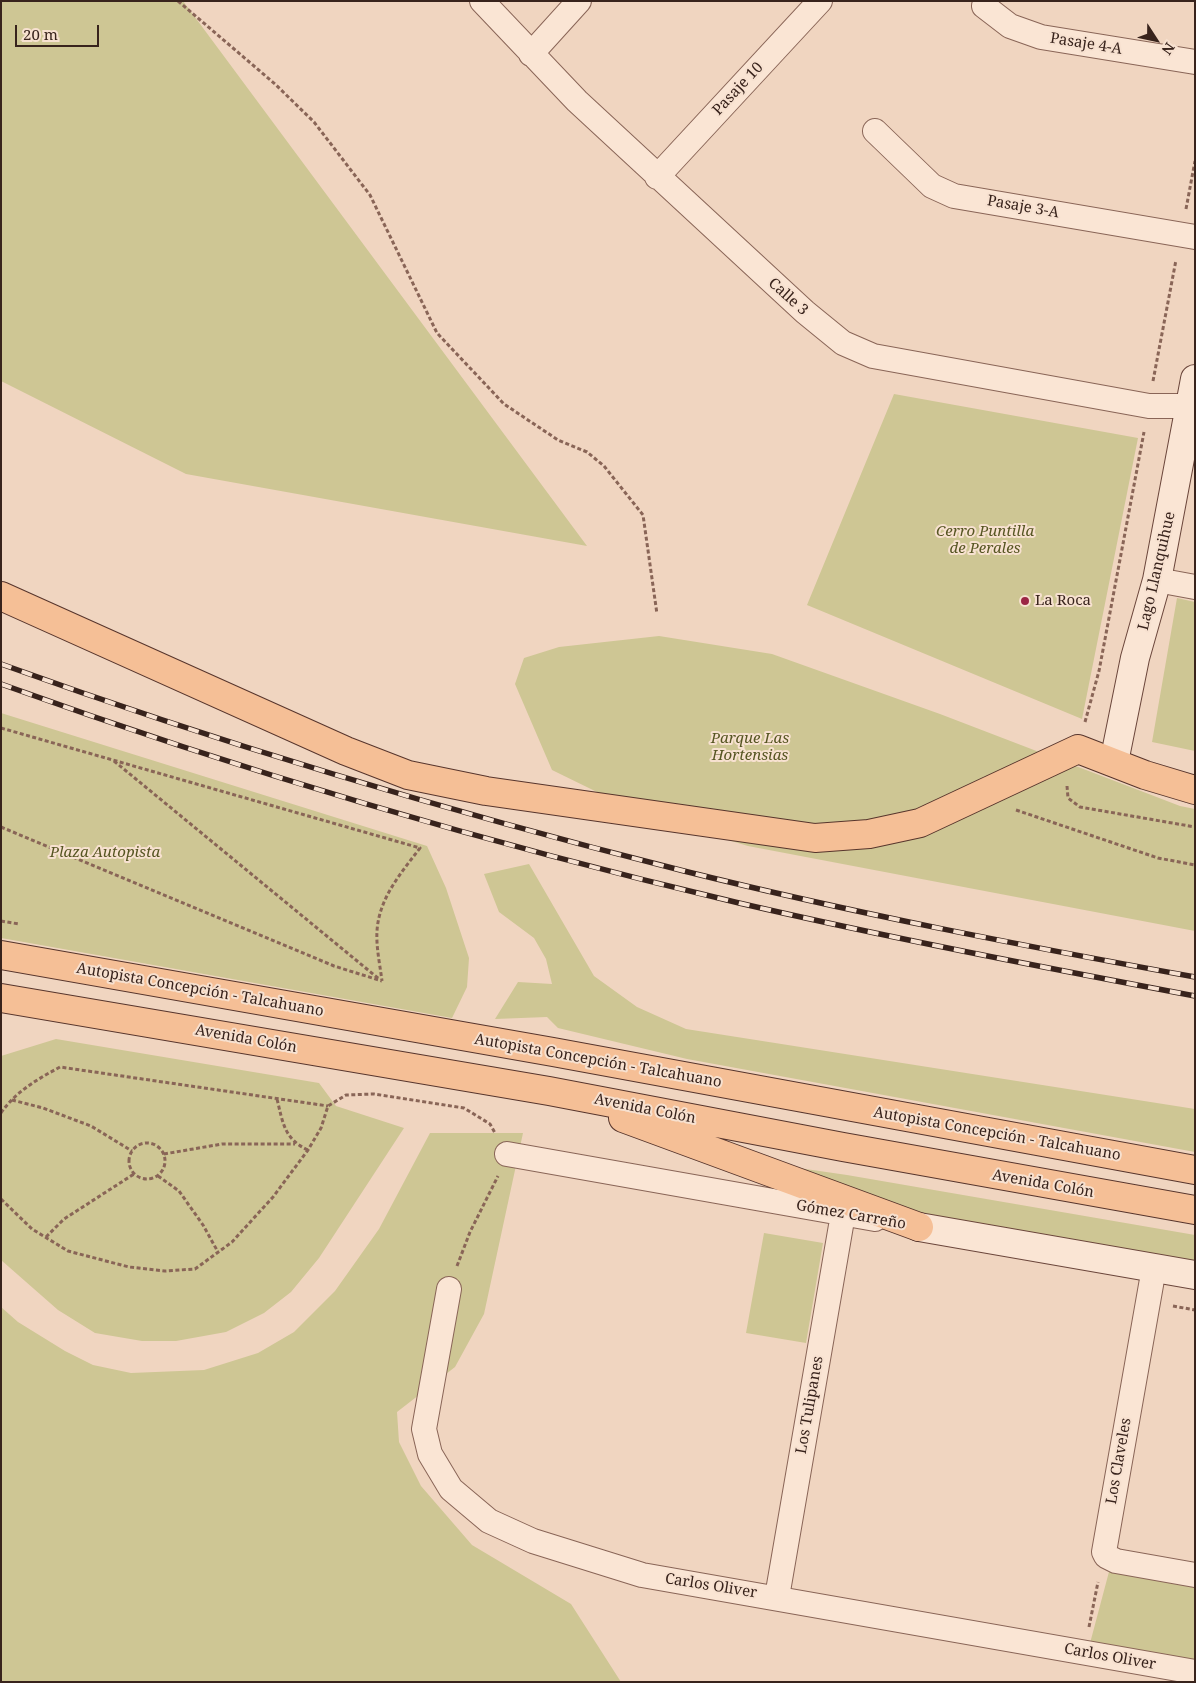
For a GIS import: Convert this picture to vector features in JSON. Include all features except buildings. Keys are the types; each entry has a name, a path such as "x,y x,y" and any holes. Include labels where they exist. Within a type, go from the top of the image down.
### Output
{"main road":[{"path":"1,596 346,751 408,775 454,786 815,838 869,834 920,823 1078,749 1145,775 1195,790"},
{"name":"Autopista Concepción - Talcahuano","path":"1,955 543,1051 1195,1170"},
{"name":"Avenida Colón","path":"1,998 549,1091 843,1147 1195,1210"},
{"path":"549,1091 919,1227"}],"street":[{"name":"Calle 3","path":"482,1 531,54 657,177 829,334 856,350 873,356 1149,406 1192,406"},
{"path":"531,54 579,1"},
{"name":"Pasaje 10","path":"657,177 820,1"},
{"name":"Pasaje 4-A","path":"984,6 1010,26 1033,35 1195,62"},
{"name":"Pasaje 3-A","path":"875,132 932,186 954,196 1188,236"},
{"name":"Lago Llanquihue","path":"1114,762 1136,658 1157,580 1192,406 1195,379"},
{"path":"1157,580 1195,587"},
{"name":"Gómez Carreño","path":"507,1154 1195,1275"},
{"name":"Los Tulipanes","path":"777,1597 844,1214"},
{"name":"Los Claveles","path":"1106,1556 1104,1546 1154,1268"},
{"name":"Carlos Oliver","path":"448,1290 424,1429 430,1454 451,1489 488,1521 533,1541 642,1575 777,1597 1195,1672"},
{"path":"1106,1556 1116,1561 1195,1575"}],"path":[{"path":"178,1 275,84 314,122 370,196 437,332 504,404 558,440 586,452 604,466 643,515 657,614"},
{"path":"1195,161 1188,236 1149,406 1099,671 1067,786 1068,798 1073,804 1080,807 1195,826"},
{"path":"1,728 420,848 391,888 380,914 378,944 382,981"},
{"path":"112,760 382,981"},
{"path":"993,790 1014,809 1158,858 1195,865"},
{"path":"1,827 334,966 382,981"},
{"path":"1,921 19,924"},
{"path":"1,1113 31,1083 60,1068 328,1106 346,1095 374,1094 464,1108 490,1124 507,1154 470,1232 448,1290"},
{"path":"277,1099 285,1130 295,1144"},
{"path":"12,1100 43,1108 91,1126 132,1151"},
{"path":"1,1199 32,1229 68,1251 129,1267 165,1271 195,1269 232,1242 273,1198 308,1150 321,1128 328,1106"},
{"path":"158,1176 164,1165 164,1154 159,1147 150,1143 138,1144 128,1160 134,1174 141,1179 158,1176 180,1191 203,1225 218,1252"},
{"path":"164,1154 222,1144 295,1144 308,1150"},
{"path":"46,1237 64,1219 134,1174"},
{"path":"1084,1652 1099,1578 1106,1556"}],"green space":[{"path":"1,1 183,1 587,546 186,474 1,381"},
{"name":"Cerro Puntilla de Perales","path":"894,394 1138,438 1082,719 807,605"},
{"path":"1177,598 1195,602 1195,751 1152,742"},
{"name":"Parque Las Hortensias","path":"659,636 772,654 940,714 1180,806 1195,809 1195,931 748,846 642,814 552,770 515,684 524,658 559,647"},
{"name":"Plaza Autopista","path":"1,713 427,846 446,888 469,958 467,987 452,1018 1,938"},
{"path":"529,864 594,976 637,1007 686,1029 1195,1109 1195,1152 687,1059 558,1028 547,1017 495,1019 518,982 552,984 546,959 534,938 499,912 484,874"},
{"path":"56,1039 319,1083 336,1106 404,1128 319,1258 291,1292 264,1313 226,1332 176,1341 142,1341 95,1333 58,1310 1,1260 1,1056"},
{"path":"430,1133 523,1133 484,1314 455,1367 397,1412 399,1442 421,1486 472,1545 571,1604 621,1682 1,1682 1,1307 18,1322 65,1351 93,1365 131,1373 204,1370 258,1353 294,1332 335,1291 379,1229"},
{"path":"771,1164 847,1175 1195,1235 1195,1263 910,1212"},
{"path":"764,1233 823,1243 806,1343 746,1333"},
{"path":"1110,1568 1195,1581 1195,1665 1089,1647"}],"railway":[{"path":"1,664 255,750 512,826 598,849 875,915 1195,977"},
{"path":"1,684 183,747 274,776 459,831 552,856 739,903 852,928 1195,996"}],"place":[{"name":"La Roca","path":"1025,601"}]}
